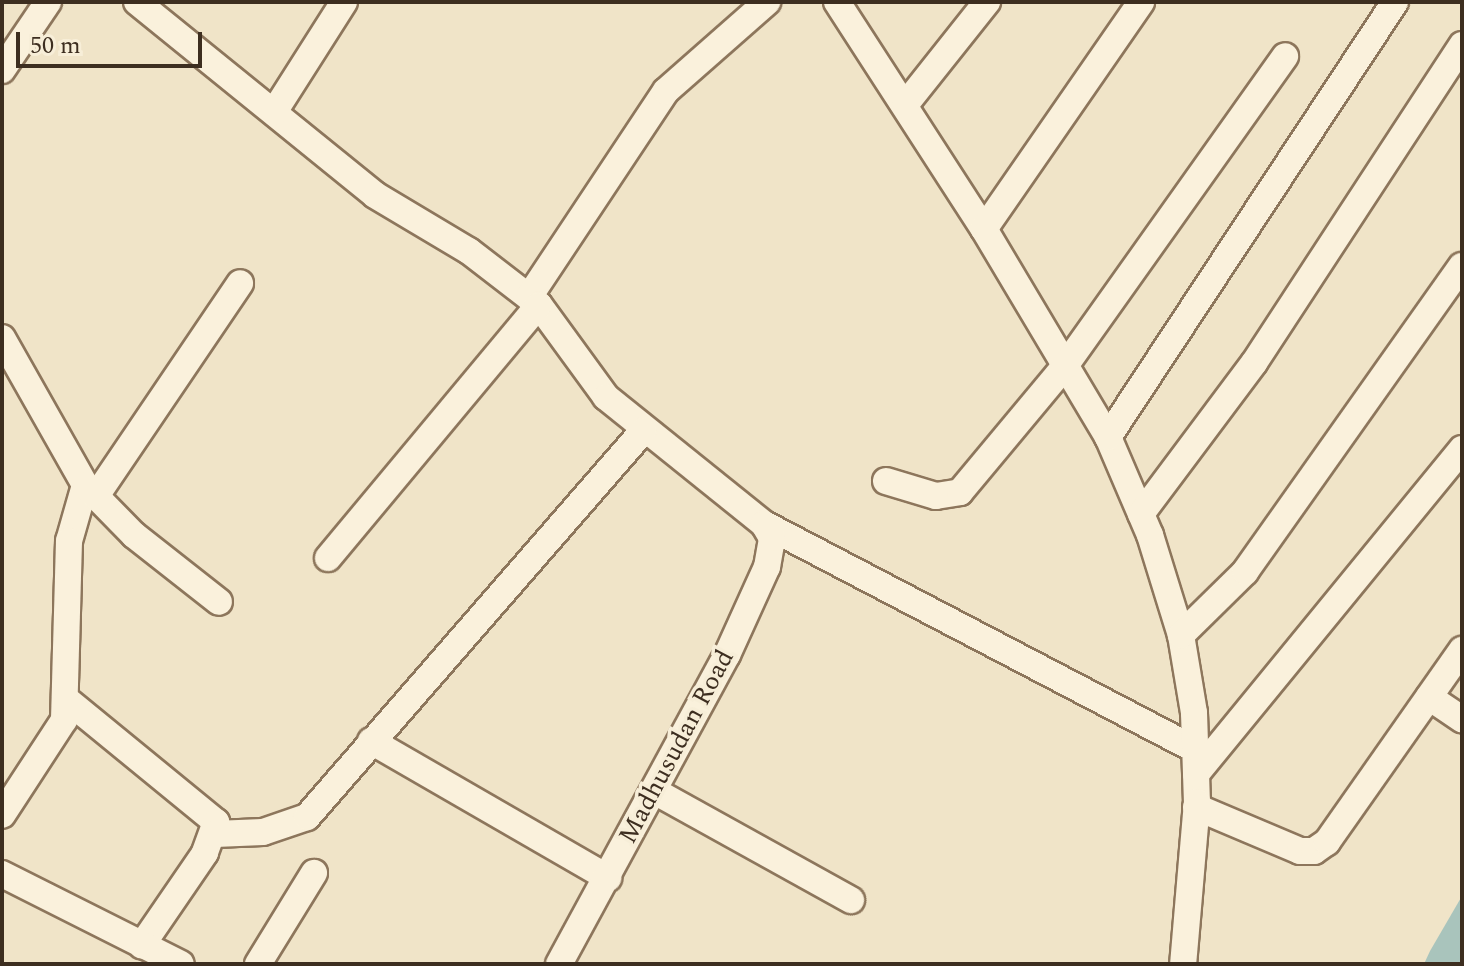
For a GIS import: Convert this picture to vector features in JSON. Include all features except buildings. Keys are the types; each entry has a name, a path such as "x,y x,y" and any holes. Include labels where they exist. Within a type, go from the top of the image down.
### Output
{"street":[{"path":"2,70 48,2"},
{"path":"137,2 375,195 469,251 534,301 606,397 643,431 764,524 1196,762"},
{"path":"274,112 344,2"},
{"path":"328,558 534,301 666,91 767,2"},
{"path":"837,2 984,229 1108,437 1141,514 1181,635 1196,762 1196,807 1183,964"},
{"path":"905,105 987,2"},
{"path":"984,229 1141,2"},
{"path":"1108,437 1395,2"},
{"path":"1141,514 1254,363 1462,45"},
{"path":"886,481 936,496 960,492 1065,366 1285,56"},
{"path":"1181,635 1245,572 1462,266"},
{"path":"2,815 51,746 67,700 69,541 91,490 240,283"},
{"path":"2,338 91,490 219,602"},
{"path":"215,834 263,832 307,817 643,431"},
{"path":"1196,762 1462,449"},
{"name":"Madhusudan Road","path":"559,964 656,792 767,567 772,538 764,524"},
{"path":"1196,807 1300,851 1314,851 1327,842 1462,650"},
{"path":"1429,697 1462,719"},
{"path":"67,700 204,807 216,822 215,834 133,950"},
{"path":"371,741 608,878"},
{"path":"656,792 851,900"},
{"path":"258,964 314,873"},
{"path":"2,874 133,950 181,964"}],"water":[{"path":"1462,896 1462,964 1424,964 1430,951"}]}
